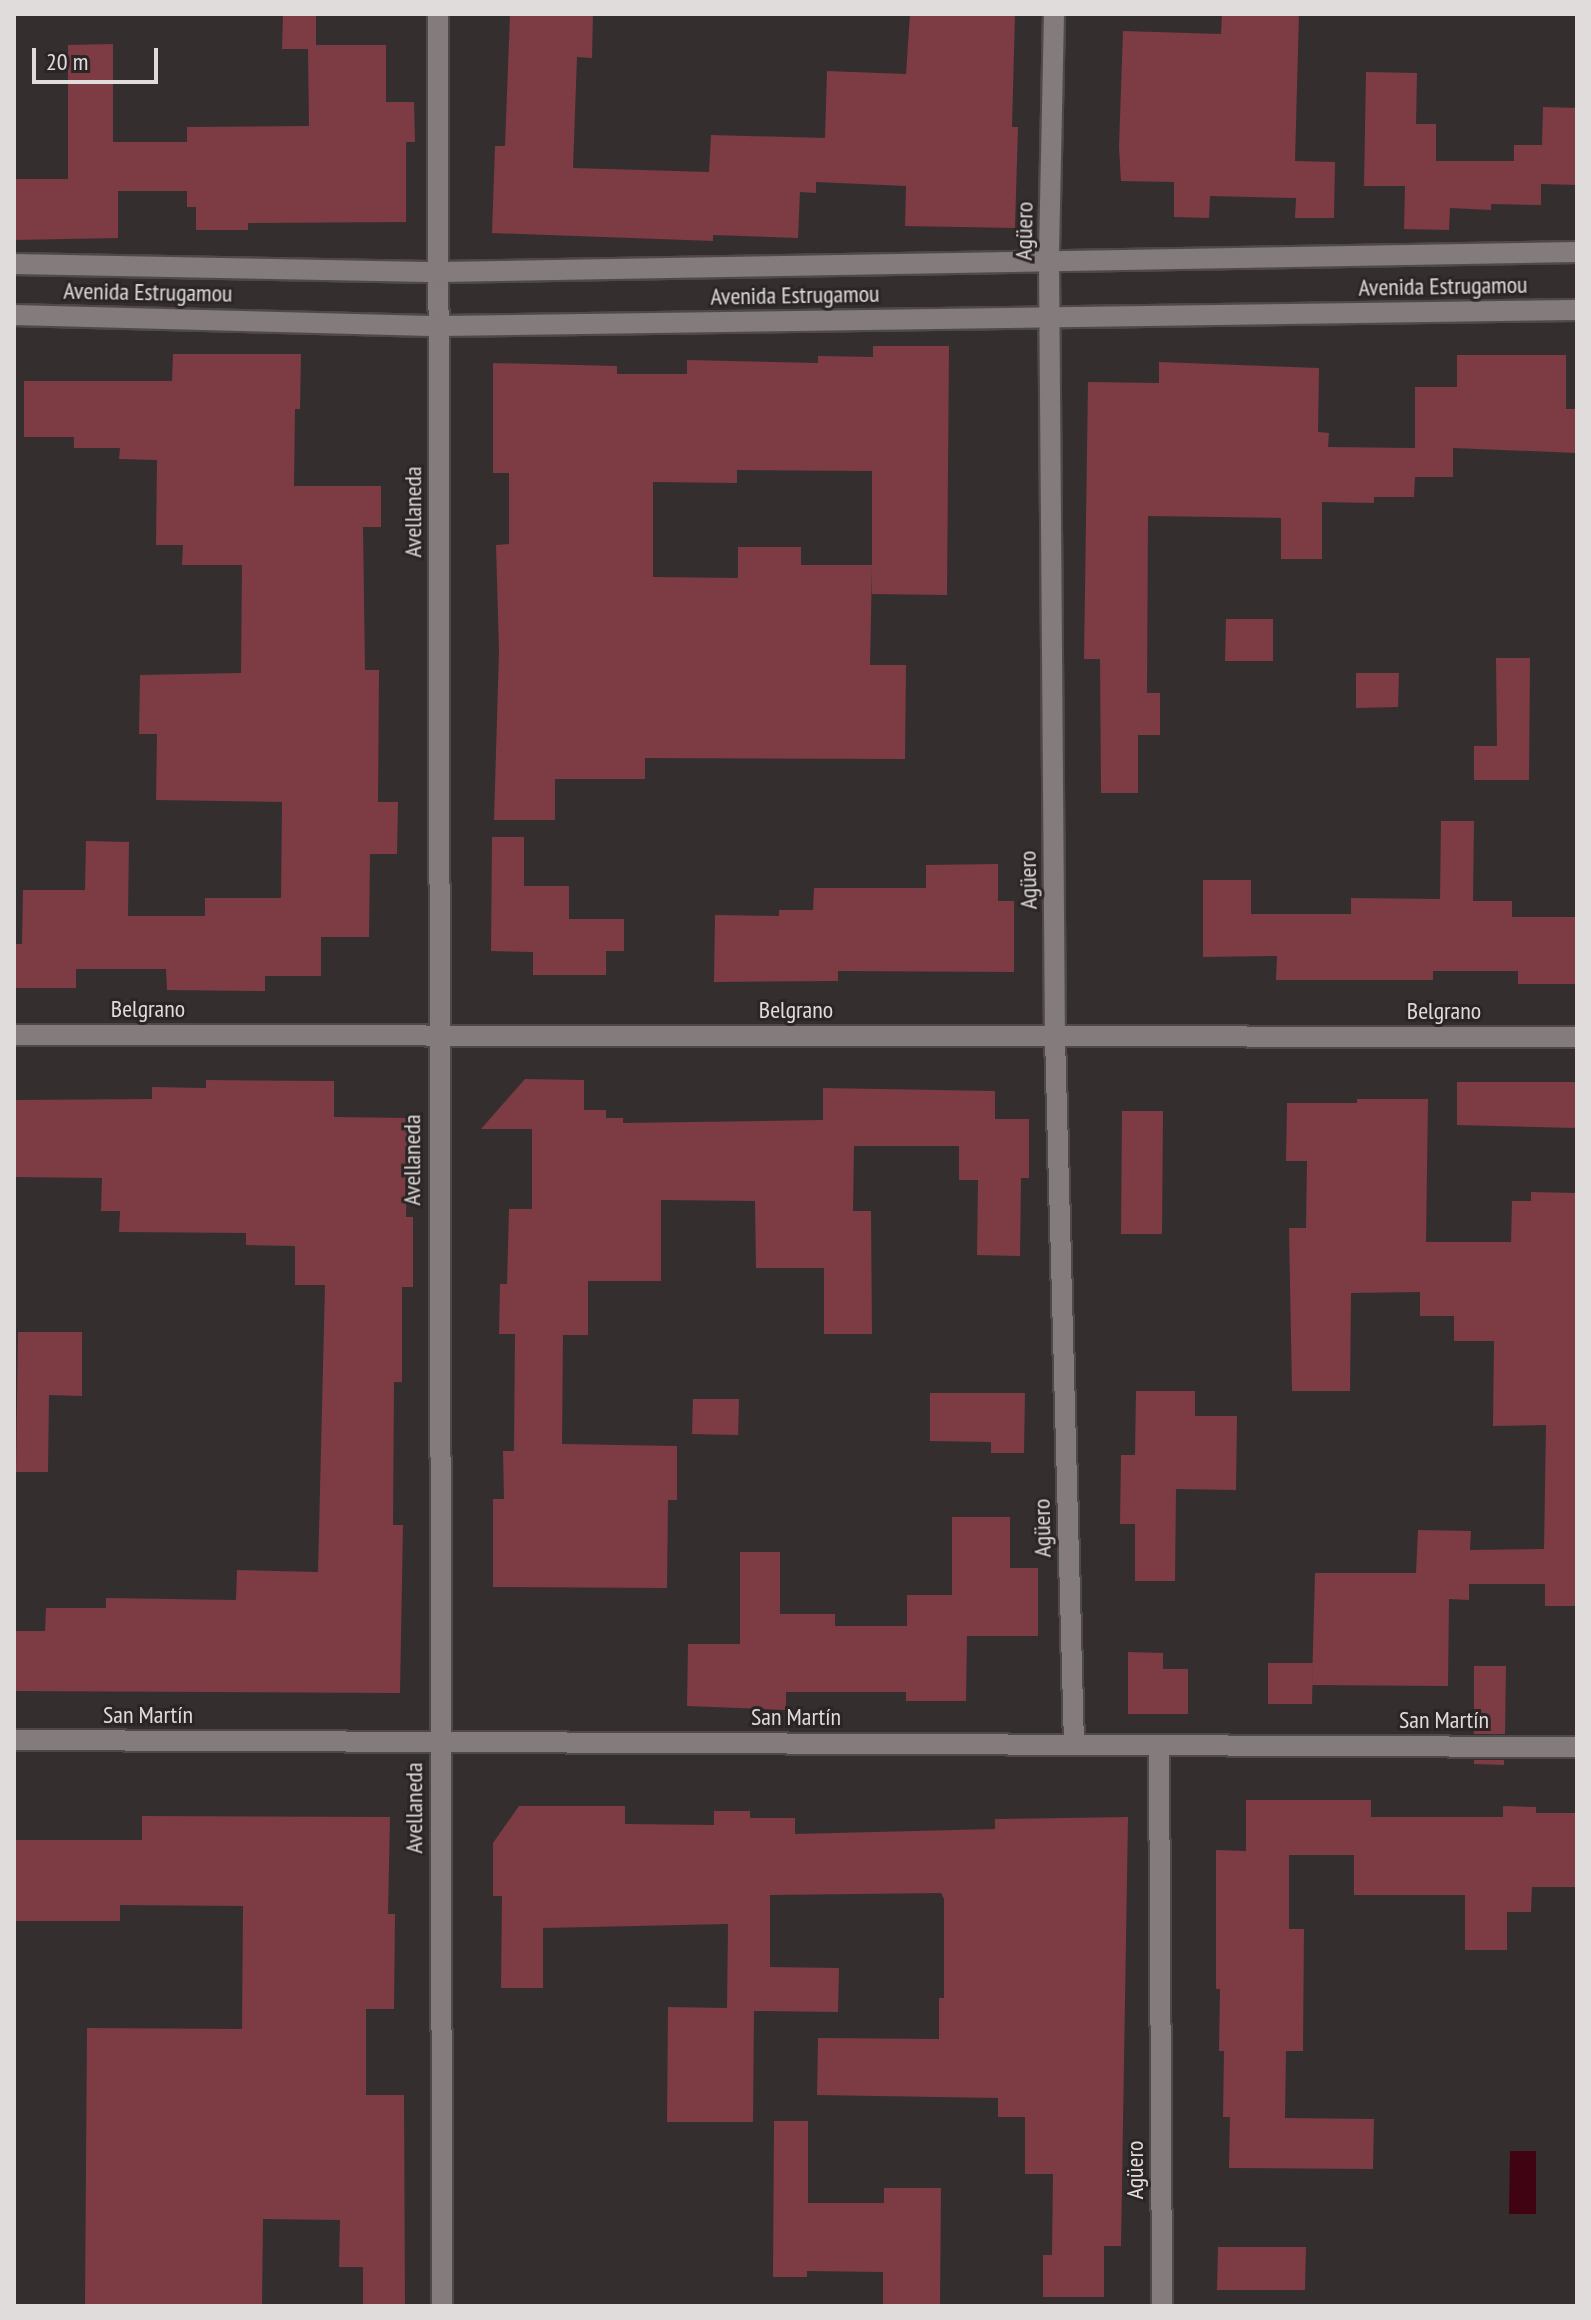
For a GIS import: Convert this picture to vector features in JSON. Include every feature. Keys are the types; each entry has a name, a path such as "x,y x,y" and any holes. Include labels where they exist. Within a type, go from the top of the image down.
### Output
{"street":[{"name":"Avellaneda","path":"438,14 441,272 437,1035 442,2306"},
{"name":"Agüero","path":"1054,14 1049,318 1055,1037 1074,1745"},
{"name":"Avenida Estrugamou","path":"14,264 441,272 1577,252"},
{"name":"Avenida Estrugamou","path":"14,315 440,326 1577,310"},
{"name":"Belgrano","path":"14,1035 1577,1037"},
{"name":"San Martín","path":"14,1740 1577,1747"},
{"name":"Agüero","path":"1159,1745 1162,2306"}],"shaded area":[{"path":"1510,2151 1536,2151 1536,2214 1509,2214"}],"building":[{"path":"283,14 316,14 316,45 386,45 386,102 414,102 415,142 406,142 406,222 248,223 248,230 196,230 196,207 187,207 187,191 118,191 118,238 14,240 14,179 68,179 68,45 113,44 113,142 187,142 187,127 309,126 308,49 282,49"},
{"path":"510,14 593,14 592,58 577,57 573,168 709,172 711,135 825,138 827,71 906,74 910,14 1015,14 1012,127 1018,127 1015,228 905,226 906,186 816,182 816,193 800,192 798,238 713,235 713,241 492,233 495,146 505,146"},
{"path":"1222,14 1299,14 1295,161 1335,162 1334,218 1295,218 1296,198 1210,196 1209,218 1174,217 1174,182 1121,181 1119,147 1123,31 1221,34"},
{"path":"1366,72 1417,73 1416,124 1436,124 1436,161 1514,161 1514,145 1542,145 1543,107 1577,108 1577,185 1541,184 1541,205 1491,204 1491,210 1450,208 1449,230 1404,229 1405,186 1364,186"},
{"path":"873,346 949,346 947,595 872,594 872,565 870,665 906,665 905,759 645,758 645,779 555,779 555,820 494,820 499,651 496,545 509,544 509,473 493,473 493,363 617,366 617,374 687,374 687,360 818,363 818,356 873,357","holes":["737,470 872,471 872,565 801,565 801,547 738,547 738,578 653,577 653,482 737,483"]},
{"path":"173,354 301,354 300,409 295,409 294,486 381,486 381,527 363,527 365,670 379,670 378,802 398,802 397,854 370,854 369,937 321,937 321,976 265,976 265,991 167,990 166,969 76,969 76,988 14,988 14,944 22,944 23,890 85,890 86,841 129,842 128,916 205,916 205,898 281,898 282,802 156,800 157,734 139,734 140,675 241,673 242,565 182,565 183,545 156,545 157,460 119,459 120,448 74,448 74,437 24,437 24,381 172,381"},
{"path":"1457,355 1566,355 1566,409 1577,409 1577,453 1453,448 1453,477 1415,477 1414,497 1374,497 1374,503 1322,502 1322,559 1281,559 1281,518 1148,516 1147,693 1160,693 1160,735 1138,735 1138,793 1101,793 1100,659 1084,659 1088,382 1159,383 1159,362 1319,368 1318,432 1329,433 1328,447 1415,448 1415,387 1457,387"},
{"path":"1226,619 1273,619 1273,661 1225,661"},
{"path":"1496,658 1530,658 1529,780 1474,780 1474,746 1497,746"},
{"path":"1356,673 1399,673 1398,707 1356,708"},
{"path":"1441,821 1474,821 1473,901 1512,901 1512,917 1577,917 1577,984 1518,984 1518,971 1433,971 1433,980 1276,980 1277,956 1203,957 1203,880 1251,880 1251,914 1351,914 1351,898 1440,899"},
{"path":"492,837 524,837 524,886 569,886 569,919 624,919 624,951 606,951 606,975 533,975 533,952 491,951"},
{"path":"998,864 998,901 1014,901 1014,972 838,971 838,981 714,982 715,915 779,916 779,910 813,910 814,888 926,888 926,865"},
{"path":"525,1079 584,1080 584,1110 606,1110 606,1118 623,1118 623,1123 823,1120 823,1088 995,1091 995,1119 1029,1119 1029,1178 1021,1178 1020,1256 977,1255 978,1180 959,1180 959,1146 854,1146 853,1211 871,1211 872,1334 824,1334 824,1268 756,1268 755,1201 661,1200 661,1281 588,1281 588,1335 563,1335 562,1444 677,1446 677,1500 668,1500 667,1588 493,1587 493,1499 504,1499 503,1451 514,1451 515,1334 499,1334 500,1284 507,1284 509,1209 532,1209 532,1129 481,1129"},
{"path":"206,1080 334,1081 334,1117 408,1118 406,1217 413,1217 413,1287 402,1287 402,1382 394,1382 393,1525 403,1525 400,1693 14,1691 14,1631 45,1631 46,1608 106,1608 106,1598 236,1600 237,1570 318,1572 325,1285 295,1285 295,1246 246,1245 246,1233 119,1232 120,1211 101,1211 102,1178 14,1177 14,1100 152,1099 152,1087 206,1088"},
{"path":"1457,1082 1577,1082 1577,1128 1457,1125"},
{"path":"1357,1099 1428,1099 1426,1242 1511,1242 1512,1201 1531,1201 1531,1192 1577,1193 1577,1606 1545,1606 1545,1584 1469,1584 1469,1600 1449,1599 1448,1686 1312,1685 1315,1573 1416,1573 1418,1530 1471,1531 1470,1550 1544,1549 1546,1425 1493,1426 1494,1341 1454,1341 1454,1316 1420,1316 1420,1292 1351,1293 1350,1391 1292,1391 1289,1228 1306,1228 1307,1161 1286,1161 1287,1103 1357,1103"},
{"path":"1122,1111 1163,1111 1162,1234 1121,1234"},
{"path":"18,1332 82,1332 82,1396 49,1395 48,1472 16,1472"},
{"path":"1136,1391 1195,1391 1195,1416 1237,1416 1236,1490 1176,1489 1175,1581 1135,1581 1135,1524 1120,1524 1121,1455 1135,1455"},
{"path":"930,1393 1025,1393 1024,1453 991,1453 991,1442 930,1441"},
{"path":"693,1399 739,1399 738,1435 692,1434"},
{"path":"952,1517 1010,1517 1010,1568 1038,1568 1038,1636 967,1636 966,1701 906,1701 906,1692 786,1692 786,1710 687,1706 688,1644 740,1644 740,1552 780,1552 780,1614 835,1614 835,1626 907,1626 907,1595 952,1595"},
{"path":"1128,1652 1163,1653 1163,1669 1188,1669 1188,1714 1128,1714"},
{"path":"1268,1663 1313,1663 1312,1704 1268,1704"},
{"path":"1474,1666 1506,1666 1505,1734 1474,1734"},
{"path":"1474,1760 1504,1760 1504,1765 1474,1764"},
{"path":"1246,1800 1371,1800 1371,1817 1503,1817 1503,1806 1536,1807 1536,1813 1577,1813 1577,1887 1532,1887 1531,1912 1507,1912 1507,1950 1465,1950 1465,1895 1354,1895 1354,1855 1289,1855 1289,1929 1304,1929 1303,2051 1286,2051 1285,2118 1374,2119 1373,2169 1229,2168 1230,2117 1223,2117 1224,2051 1219,2051 1220,1989 1216,1989 1216,1850 1246,1851"},
{"path":"519,1806 625,1806 625,1824 714,1825 714,1811 750,1811 750,1818 795,1818 795,1834 995,1829 995,1819 1128,1817 1121,2246 1104,2246 1104,2297 1043,2297 1043,2255 1052,2255 1053,2174 1025,2174 1025,2117 998,2117 998,2098 817,2095 818,2038 939,2039 939,1998 944,1998 944,1899 941,1893 770,1895 770,1967 839,1968 838,2012 754,2011 753,2122 667,2122 668,2007 727,2008 728,1924 543,1928 543,1988 501,1988 502,1896 493,1896 493,1843"},
{"path":"142,1816 390,1817 388,1914 395,1914 394,2009 366,2009 366,2095 404,2095 405,2306 363,2306 363,2267 339,2267 340,2220 263,2219 262,2306 85,2306 87,2028 242,2029 243,1906 120,1905 120,1921 14,1921 14,1840 142,1840"},
{"path":"774,2121 808,2121 808,2203 884,2203 884,2188 941,2188 940,2306 883,2306 883,2272 807,2271 807,2277 773,2277"},
{"path":"1218,2247 1306,2247 1305,2290 1217,2290"}]}
